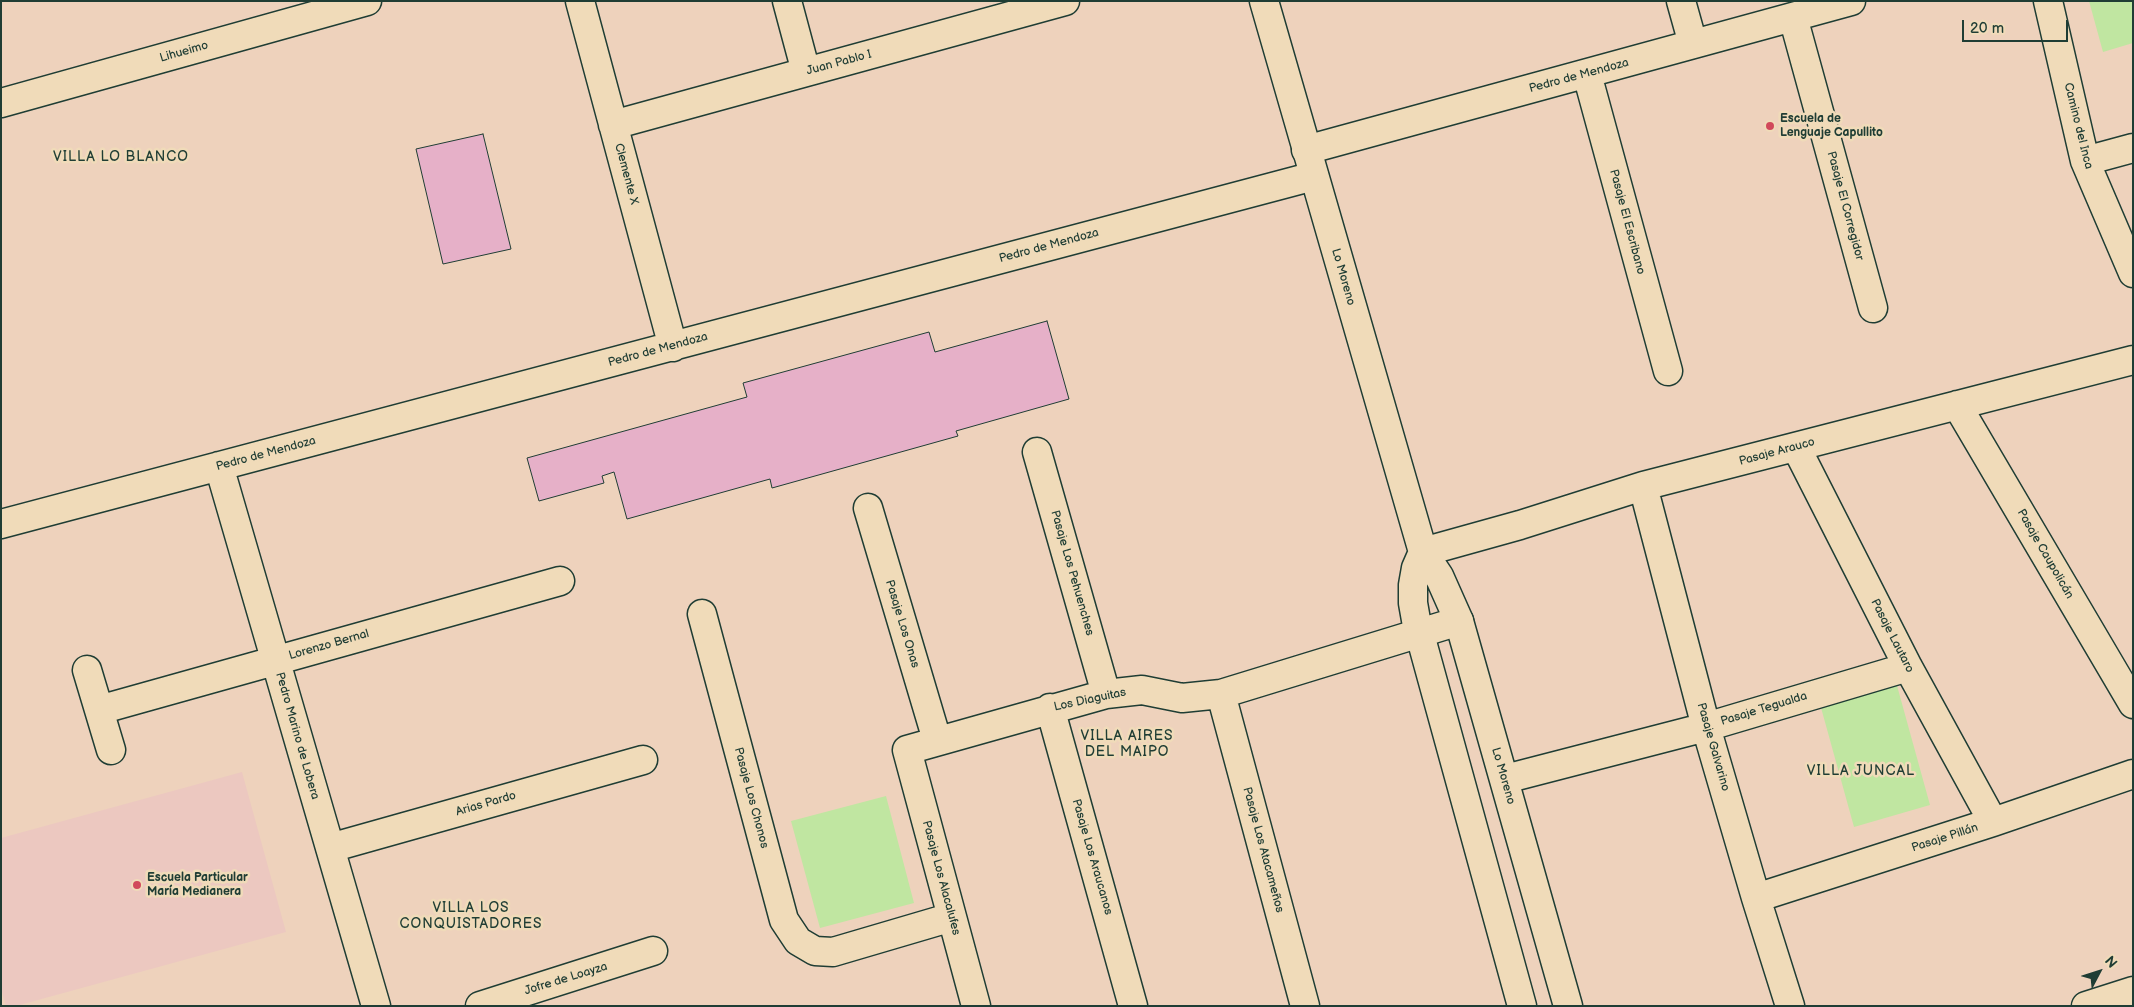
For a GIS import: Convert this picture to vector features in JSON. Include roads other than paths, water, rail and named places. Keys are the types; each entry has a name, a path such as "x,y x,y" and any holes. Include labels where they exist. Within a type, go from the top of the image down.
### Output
{"street":[{"name":"Lihueimo","path":"1,103 367,1"},
{"name":"Clemente X","path":"580,1 673,347"},
{"path":"787,1 806,72"},
{"name":"Juan Pablo I","path":"613,125 806,72 989,11 1065,1"},
{"name":"Lo Moreno","path":"1264,1 1423,552 1439,576 1460,622 1568,1006"},
{"path":"1681,1 1693,44"},
{"name":"Pedro de Mendoza","path":"1306,150 1851,1"},
{"name":"Camino del Inca","path":"2048,1 2085,161 2133,273"},
{"name":"Pasaje El Corregidor","path":"1793,17 1873,308"},
{"name":"Pasaje El Escribano","path":"1587,74 1668,371"},
{"path":"2085,161 2133,148"},
{"name":"Pedro de Mendoza","path":"1,524 1314,176"},
{"name":"Pasaje Arauco","path":"1423,552 1520,525 1643,486 2133,360"},
{"name":"Pasaje Caupolicán","path":"1957,405 2133,704"},
{"name":"Pasaje Lautaro","path":"1796,447 1908,667 1993,822"},
{"name":"Pasaje Los Pehuenches","path":"1037,452 1106,694"},
{"name":"Pedro Marino de Lobera","path":"219,466 376,1006"},
{"name":"Pasaje Galvarino","path":"1643,486 1706,727 1790,1006"},
{"name":"Pasaje Los Onas","path":"868,508 937,740"},
{"path":"1423,552 1416,568 1413,585 1413,603 1522,1006"},
{"name":"Lorenzo Bernal","path":"99,710 560,581"},
{"name":"Pasaje Los Chonos","path":"702,614 784,920 798,941 815,952 833,952 952,917"},
{"name":"Los Diaguitas","path":"907,750 1050,708 1106,694 1142,690 1182,698 1220,694 1460,622"},
{"name":"Pasaje Tegualda","path":"1504,779 1706,727 1908,667"},
{"path":"87,670 111,750"},
{"name":"Pasaje Los Atacameños","path":"1220,694 1305,1006"},
{"name":"Pasaje Los Araucanos","path":"1050,708 1133,1006"},
{"name":"Pasaje Los Alacalufes","path":"907,750 976,1006"},
{"name":"Arias Pardo","path":"330,848 643,760"},
{"name":"Pasaje Pillán","path":"1756,898 1993,822 2133,774"},
{"name":"Jofre de Loayza","path":"480,1006 653,951"},
{"path":"2086,1006 2133,991"}],"place":[{"name":"Escuela de Lenguaje Capullito","path":"1770,126"},
{"name":"Escuela Particular María Medianera","path":"137,885"}],"district":[{"name":"VILLA LO BLANCO","path":"121,157"},
{"name":"VILLA AIRES DEL MAIPO","path":"1127,744"},
{"name":"VILLA JUNCAL","path":"1861,771"},
{"name":"VILLA LOS CONQUISTADORES","path":"471,916"}]}
